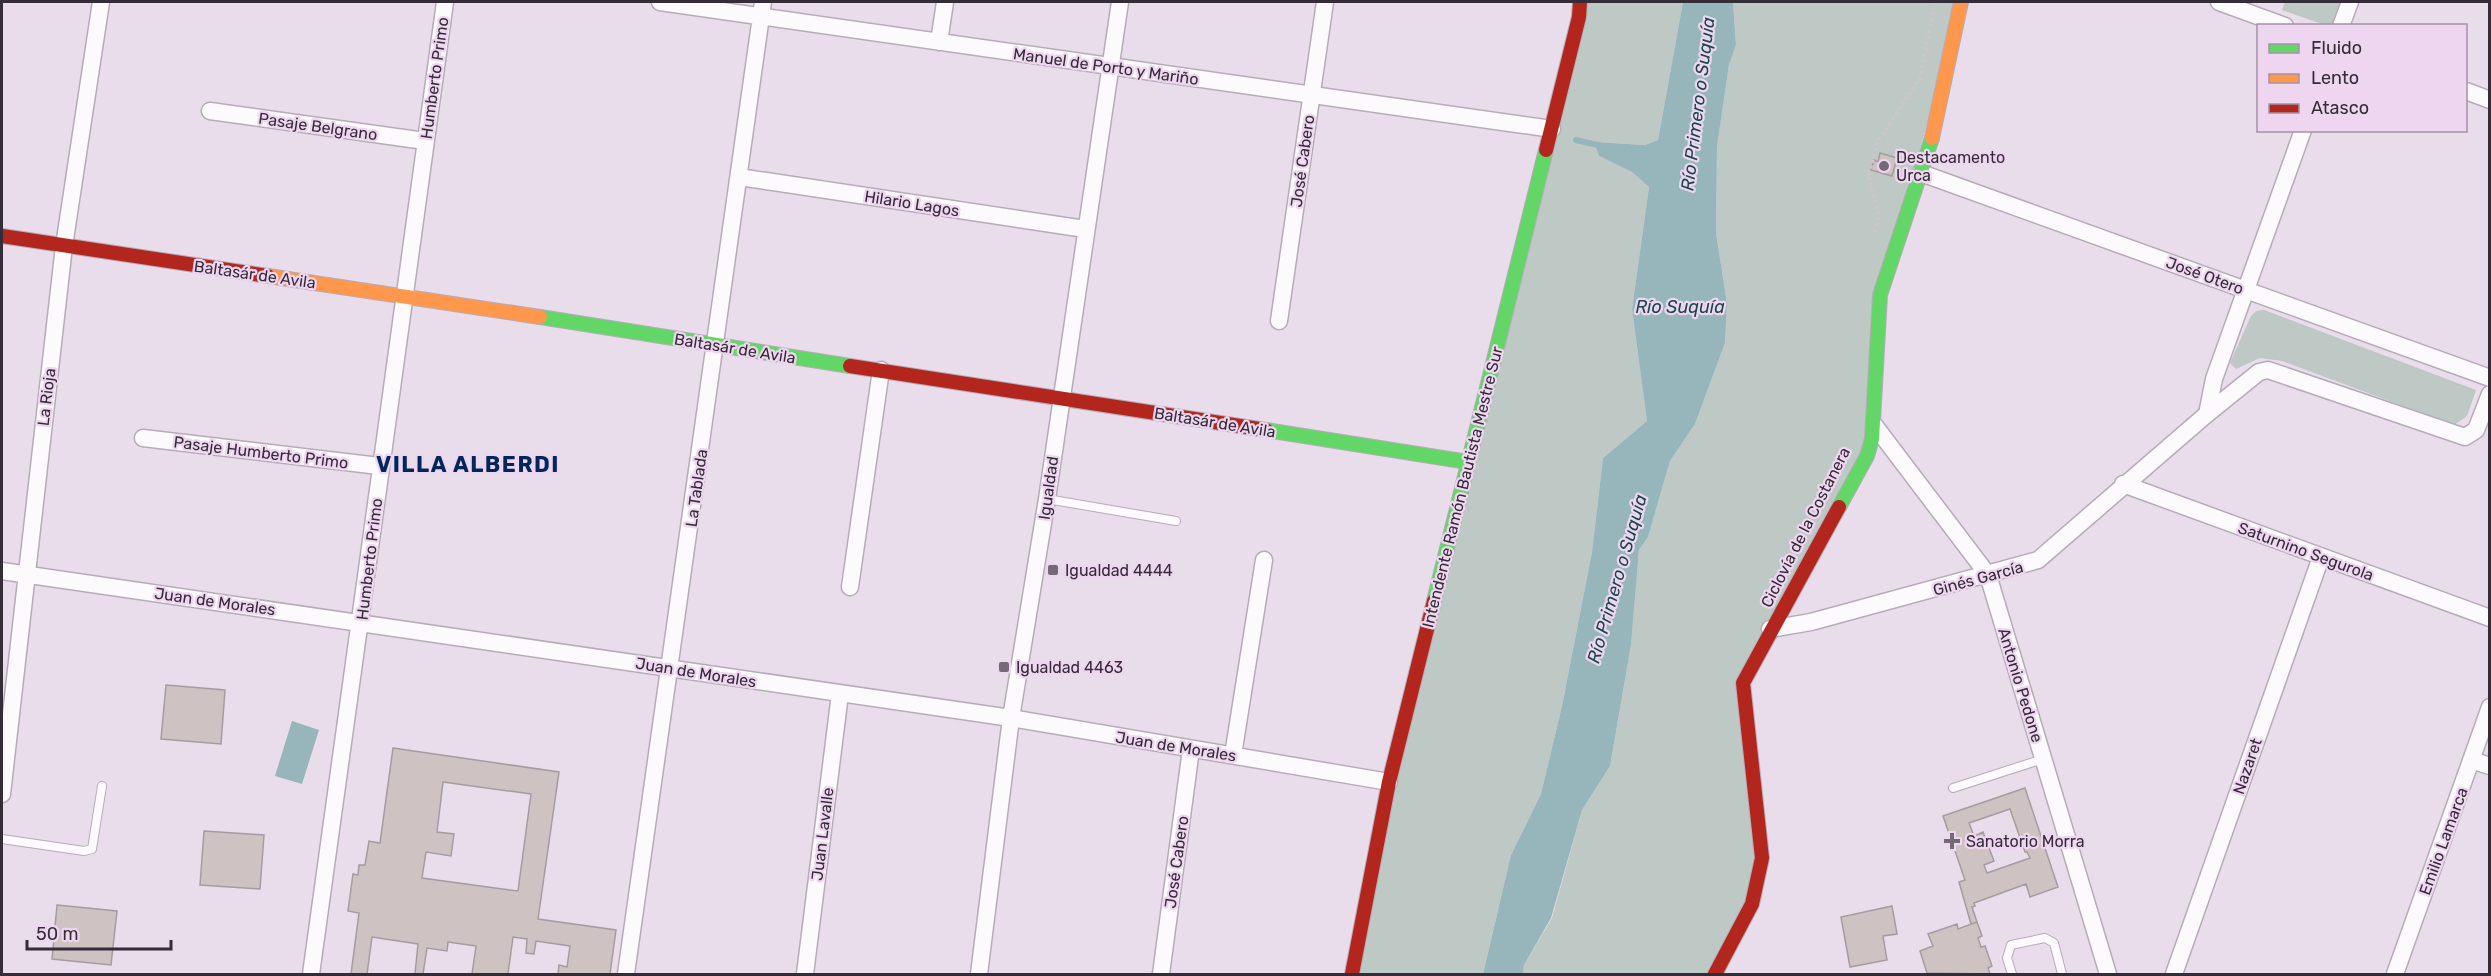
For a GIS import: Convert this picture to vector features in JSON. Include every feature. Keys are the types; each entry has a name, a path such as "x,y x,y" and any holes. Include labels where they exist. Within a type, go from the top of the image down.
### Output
{"main road":[{"name":"Intendente Ramón Bautista Mestre Sur","path":"1352,975 1389,782 1552,129 1579,17 1580,2"},
{"path":"1715,975 1752,905 1761,874 1761,849 1743,683 1867,456 1875,426 1880,295 1936,127 1961,2"},
{"name":"Baltasár de Avila","path":"2,236 1060,397 1468,462"}],"street":[{"name":"La Rioja","path":"2,794 25,574 64,246 101,2"},
{"name":"Humberto Primo","path":"311,975 362,623 379,466 445,2"},
{"name":"Manuel de Porto y Mariño","path":"660,2 762,10 939,42 1552,129"},
{"path":"939,42 945,2"},
{"name":"Igualdad","path":"979,975 1011,718 1047,499 1060,397 1120,2"},
{"name":"José Cabero","path":"1279,321 1325,2"},
{"path":"2219,2 2280,24"},
{"path":"2342,24 2350,2"},
{"name":"La Tablada","path":"626,975 762,10"},
{"path":"2467,91 2490,100"},
{"name":"Pasaje Belgrano","path":"210,111 425,141"},
{"path":"2207,414 2214,379 2244,289 2302,132"},
{"name":"José Otero","path":"1921,173 2490,378"},
{"name":"Hilario Lagos","path":"739,177 1085,229"},
{"path":"850,587 881,370"},
{"name":"Ginés García","path":"1770,630 1811,622 2038,560 2123,484 2259,372 2268,370 2464,437 2476,430 2490,394"},
{"name":"Antonio Pedone","path":"1875,426 1988,575 2108,975"},
{"name":"Pasaje Humberto Primo","path":"142,438 379,466"},
{"name":"Saturnino Segurola","path":"2123,484 2490,618"},
{"name":"Nazaret","path":"2174,975 2321,557"},
{"path":"1233,755 1264,560"},
{"name":"Juan de Morales","path":"2,571 1011,718 1389,782"},
{"name":"Juan Lavalle","path":"805,975 840,694"},
{"name":"Emilio Lamarca","path":"2395,975 2490,706"},
{"name":"José Cabero","path":"1161,975 1191,749"},
{"path":"2471,760 2490,766"}],"lane":[{"path":"1047,499 1176,521"},
{"path":"1953,788 2043,759"},
{"path":"2,839 84,851 92,849 102,786"},
{"path":"2012,975 2007,958 2011,945 2045,938 2054,943 2062,975"}],"path":[{"path":"1874,235 1879,214 1868,176 1878,142 1920,78 1935,2"}],"shaded area":[{"path":"1580,2 1683,2 1658,140 1645,145 1594,142 1599,156 1632,172 1649,187 1632,309 1647,421 1603,458 1592,552 1562,706 1541,794 1511,855 1483,974 1352,974"},
{"path":"1733,2 1961,2 1883,282 1875,426 1747,673 1762,858 1715,974 1523,974 1524,965 1552,918 1582,810 1610,766 1631,645 1639,550 1648,537 1670,461 1695,424 1725,343 1727,303 1716,233 1717,145 1729,65 1736,45"},
{"path":"2285,2 2347,2 2338,24 2322,24 2282,10"},
{"path":"2264,310 2476,390 2467,416 2454,425 2282,361 2260,358 2236,369 2230,363 2251,316 2256,311"}],"water":[{"name":"Río Suquía","path":"1683,2 1733,2 1736,45 1729,65 1717,146 1716,233 1727,303 1725,343 1695,424 1670,461 1648,537 1639,550 1631,645 1610,766 1582,810 1551,918 1524,965 1523,974 1483,974 1511,855 1541,794 1562,706 1592,552 1603,458 1647,421 1632,309 1649,187 1632,172 1599,156 1594,142 1645,145 1658,140"},
{"path":"292,721 319,730 302,784 275,776"}],"building":[{"name":"Destacamento Urca","path":"1880,153 1897,158 1892,176 1871,170 1874,160 1878,162"},
{"path":"166,685 225,690 221,744 161,739"},
{"path":"393,748 559,772 538,919 616,930 610,974 558,974 559,965 567,967 570,946 536,941 534,954 526,953 527,939 513,937 508,974 472,974 476,946 448,942 447,951 427,948 423,974 415,974 418,944 372,937 367,974 351,974 359,913 348,911 353,874 358,875 359,865 365,865 369,841 380,843","holes":["443,782 531,794 518,891 422,878 426,852 451,856 454,834 437,832"]},
{"path":"2025,788 2058,887 2030,897 2026,884 1974,903 1975,906 1972,907 1977,922 1971,924 1959,882 1965,880 1943,816","holes":["2010,809 2025,852 2030,858 1987,873 1984,865 1994,861 1983,832 1974,836 1969,823"]},
{"path":"204,831 264,835 260,889 200,885"},
{"path":"57,905 117,911 111,965 52,959"},
{"path":"1892,906 1897,934 1883,936 1887,960 1850,967 1841,917"},
{"path":"1977,922 1982,936 1978,938 1981,947 1985,946 1992,966 1988,968 1990,974 1927,973 1920,951 1933,946 1928,934 1957,924 1958,929"}],"waterway":[{"path":"1576,140 1602,146"}],"traffic: fast":[{"path":"1839,507 1867,456 1872,439 1880,295 1932,138"},
{"path":"1434,601 1546,150"},
{"path":"540,317 850,366"},
{"path":"1266,430 1468,462"}],"traffic: slow":[{"path":"1932,138 1961,2"},
{"path":"268,276 540,317"}],"traffic: jam":[{"path":"1546,150 1579,17 1580,2"},
{"path":"2,236 268,276"},
{"path":"850,366 1266,430"},
{"path":"1715,974 1752,904 1762,858 1743,683 1839,507"},
{"path":"1352,974 1389,782 1434,601"}],"place":[{"name":"Destacamento Urca","path":"1884,166"},
{"name":"Igualdad 4444","path":"1053,570"},
{"name":"Igualdad 4463","path":"1004,667"},
{"name":"Sanatorio Morra","path":"1952,841"}],"district":[{"name":"VILLA ALBERDI","path":"468,464"}],"water label":[{"name":"Río Primero o Suquía","path":"1698,104"},
{"name":"Río Primero o Suquía","path":"1617,579"}]}
